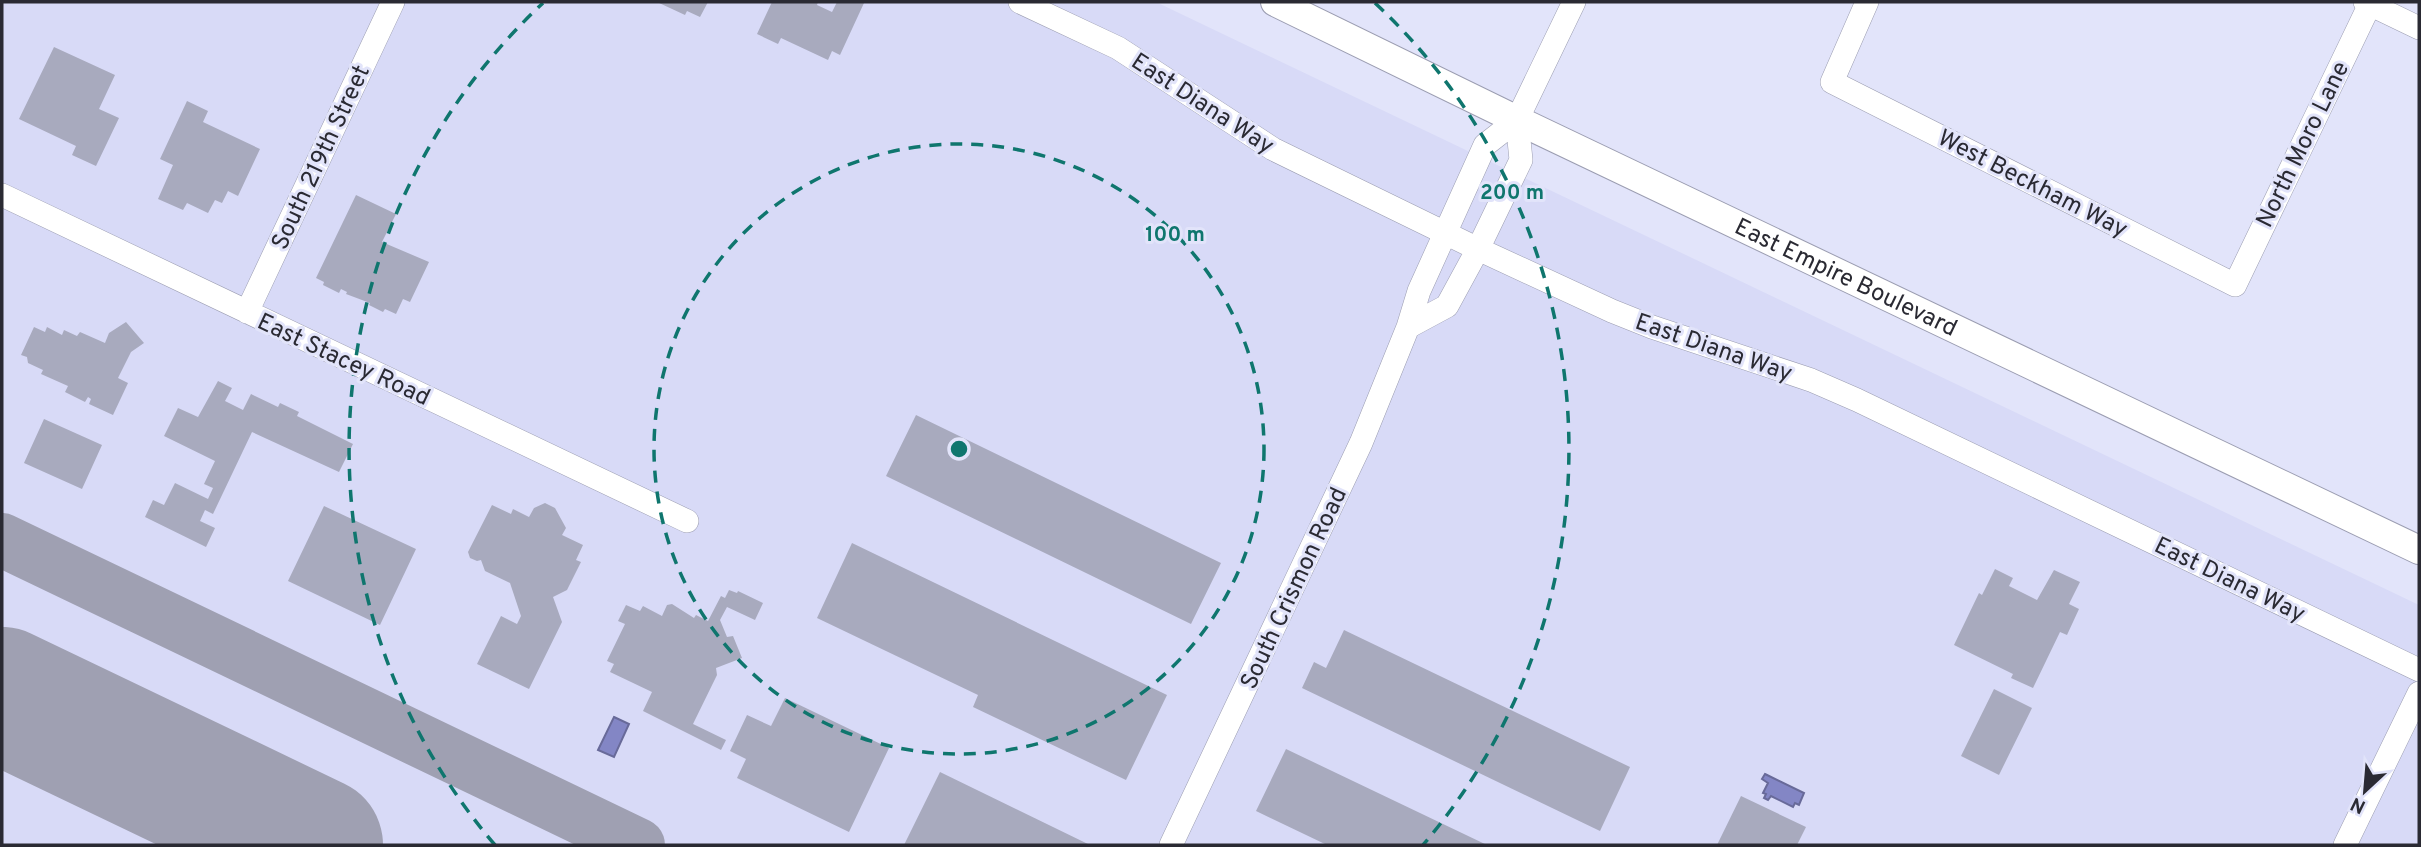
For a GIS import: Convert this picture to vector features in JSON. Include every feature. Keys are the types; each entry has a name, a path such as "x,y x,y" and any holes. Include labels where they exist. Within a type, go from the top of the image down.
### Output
{"street":[{"name":"South 219th Street","path":"247,312 393,2"},
{"name":"East Diana Way","path":"1020,2 1118,48 1273,149 1478,249 1652,327 1811,380 1845,395 2419,670"},
{"name":"East Empire Boulevard","path":"1275,2 2419,550"},
{"path":"1408,327 1447,306 1478,249 1521,160 1517,120 1574,2"},
{"name":"West Beckham Way","path":"1867,2 1832,82 2235,285"},
{"path":"2367,3 2419,28"},
{"name":"North Moro Lane","path":"2235,285 2367,3"},
{"name":"South Crismon Road","path":"1171,845 1362,443 1408,327 1419,291 1485,145 1517,120"},
{"name":"East Stacey Road","path":"2,195 687,521"},
{"path":"2345,845 2419,693"}],"shaded area":[{"path":"2,2 1156,2 2419,605 2419,845 2,845"}],"water":[{"path":"614,717 629,724 614,757 598,750"},
{"path":"1765,774 1804,793 1799,805 1795,803 1793,807 1771,796 1768,800 1764,798 1766,794 1763,793 1768,783 1762,779"}],"building":[{"path":"657,2 708,2 700,17 687,11 685,15"},
{"path":"772,2 818,2 817,5 832,12 837,2 864,3 840,55 832,51 828,60 781,38 778,44 757,34"},
{"path":"54,47 115,75 99,109 119,118 96,166 72,155 76,146 19,119"},
{"path":"187,101 208,111 203,122 260,149 238,196 228,191 222,203 215,200 208,213 187,203 183,210 158,199 173,165 160,159"},
{"path":"356,195 396,214 382,242 429,262 410,302 403,299 396,314 385,309 383,312 341,289 339,293 316,278"},
{"path":"126,322 144,343 131,352 118,378 128,383 113,415 89,404 91,399 88,397 85,402 65,392 68,386 41,374 43,370 28,363 27,357 21,355 34,327 45,332 47,327 62,335 64,330 77,336 80,332 105,343 109,333"},
{"path":"218,381 232,388 225,401 243,410 251,394 278,407 280,403 299,412 297,416 353,444 339,472 252,432 213,514 205,510 200,521 215,528 206,547 145,517 153,500 164,505 175,483 208,499 213,488 204,484 215,461 164,436 178,408 198,417"},
{"path":"916,415 1221,563 1191,624 886,476"},
{"path":"44,419 102,445 82,489 24,463"},
{"path":"545,503 555,508 566,528 562,535 583,545 576,560 581,562 567,590 553,597 562,622 529,689 477,664 501,616 517,624 521,616 510,583 485,571 481,560 470,558 468,552 492,505 511,514 513,509 529,517 534,508"},
{"path":"324,506 416,549 380,625 288,581"},
{"path":"852,543 1167,695 1126,780 973,707 978,695 817,618"},
{"path":"1995,569 2013,578 2009,586 2037,600 2054,570 2080,582 2069,604 2079,609 2067,635 2060,632 2033,688 2011,678 2013,674 1954,645 1979,593 1982,595"},
{"path":"729,590 738,591 763,603 755,620 727,607 720,620 727,637 733,636 742,658 716,668 717,675 693,724 726,740 721,750 643,711 652,692 610,672 614,664 607,661 625,624 618,621 626,605 640,611 643,606 662,616 667,605 672,604 694,618 696,615 708,621 721,596 725,598"},
{"path":"1344,630 1630,767 1600,831 1302,688 1314,662 1326,668"},
{"path":"1994,689 2032,708 1999,775 1961,756"},
{"path":"785,698 889,748 849,832 737,778 746,759 730,751 747,715 771,726"},
{"path":"1286,749 1487,845 1327,845 1256,811"},
{"path":"940,772 1090,845 904,845"},
{"path":"1741,796 1806,827 1797,845 1717,845"}],"taxiway":[{"path":"2,540 638,845"}],"runway":[{"path":"2,695 315,845"}]}
